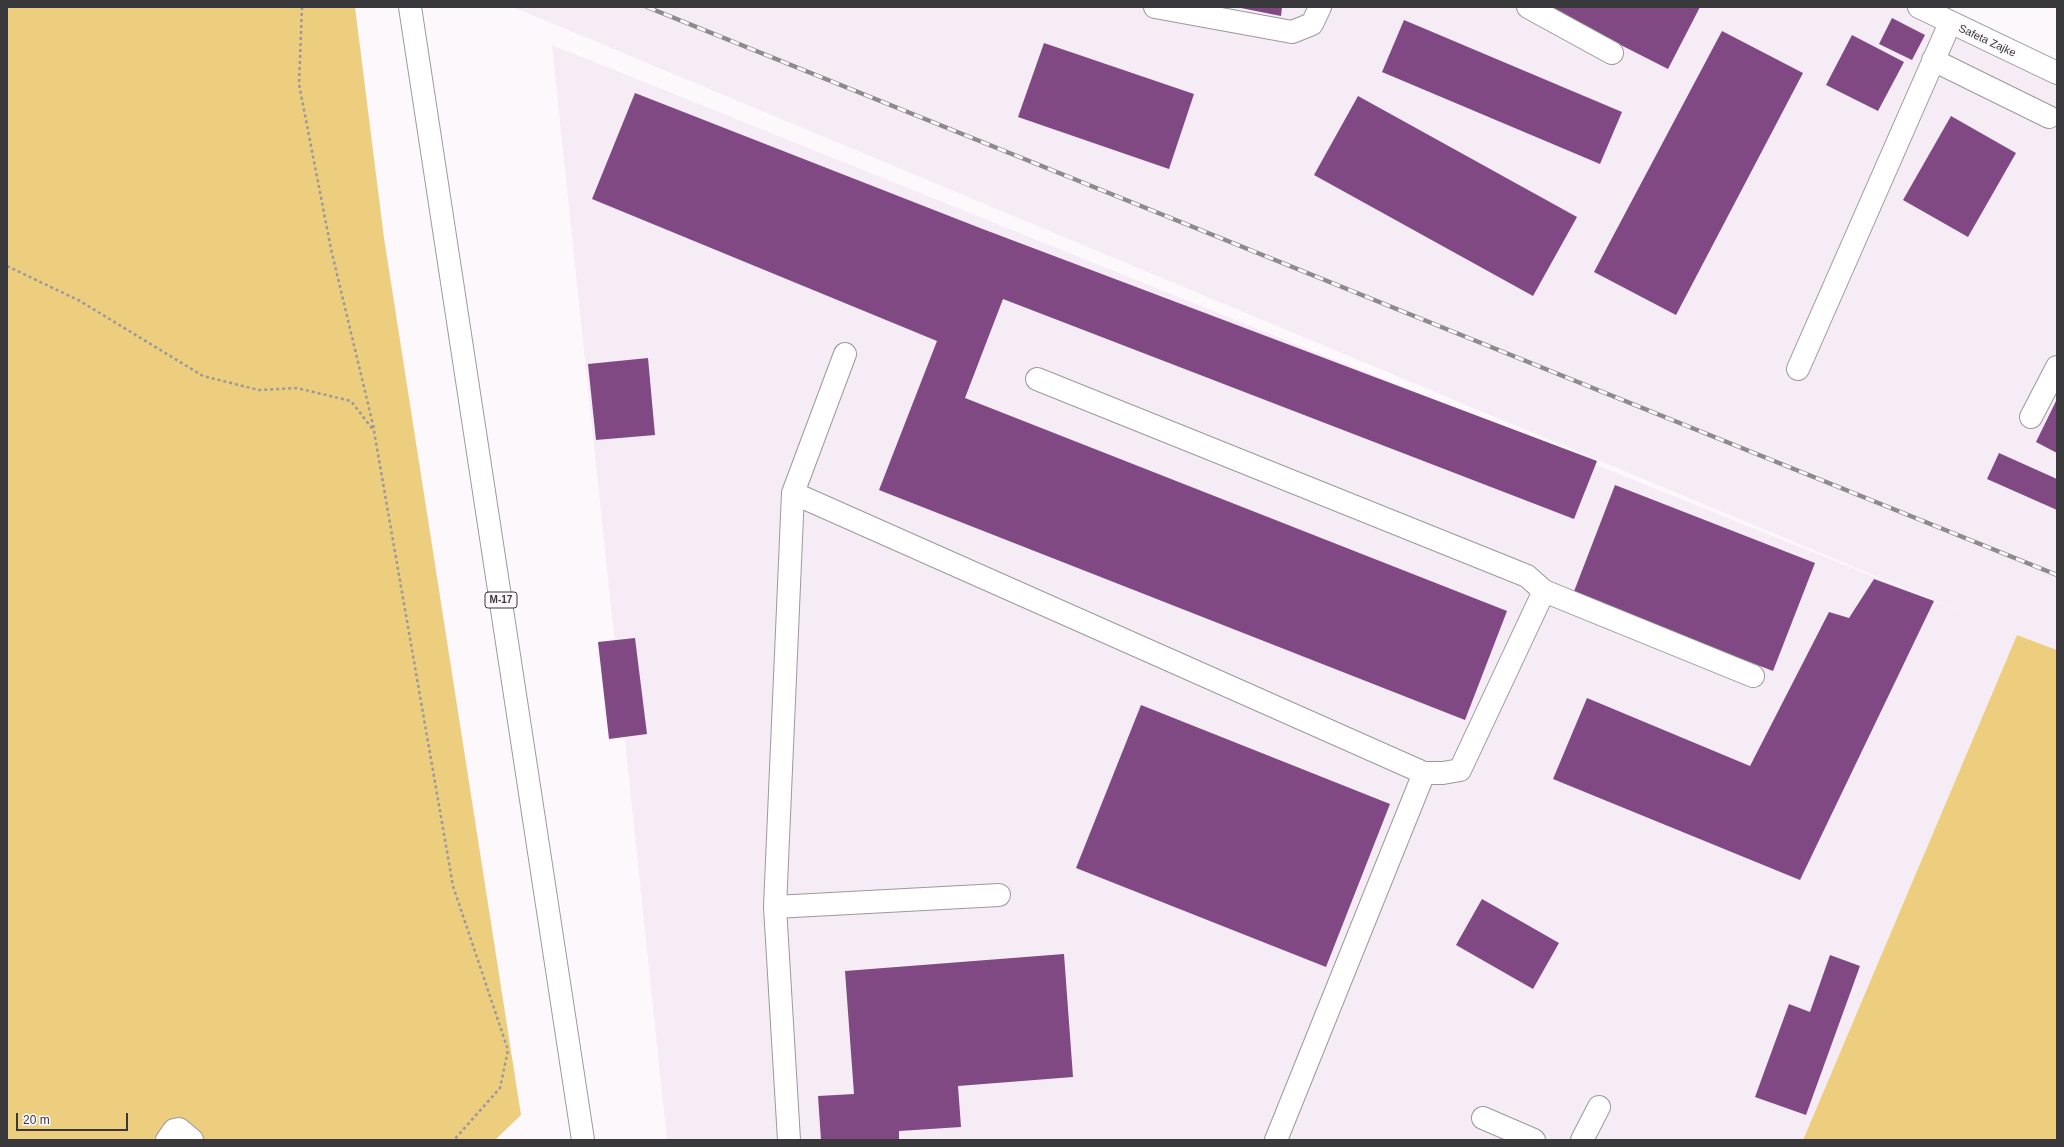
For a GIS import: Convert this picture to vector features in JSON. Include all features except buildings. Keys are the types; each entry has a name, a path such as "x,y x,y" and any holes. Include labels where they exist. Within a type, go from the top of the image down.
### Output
{"main road":[{"name":"M-17","path":"410,7 583,1140"},
{"path":"1155,7 1292,32 1312,24 1320,7"},
{"path":"1528,7 1612,53"},
{"name":"Safeta Zajke","path":"1918,7 2057,73"},
{"path":"1798,369 1950,23"},
{"path":"1933,60 2049,117"},
{"path":"789,1140 775,907 793,493 845,354"},
{"path":"2031,417 2057,368"},
{"path":"1037,379 1527,576 1544,591 1753,676"},
{"path":"793,493 1424,774 1460,770 1544,591"},
{"path":"1276,1140 1424,774"},
{"path":"775,907 999,895"},
{"path":"1582,1140 1599,1107"},
{"path":"1483,1118 1534,1140"},
{"path":"167,1140 174,1130 179,1129 192,1140"}],"path":[{"path":"302,7 299,84 331,249 374,431 453,886 508,1050 500,1088 454,1140"},
{"path":"7,266 80,301 203,376 259,390 297,388 351,401 374,431"}],"shaded area":[{"path":"7,7 355,7 384,238 521,1115 495,1140 7,1140"},
{"path":"513,7 1919,7 2057,70 2057,649 2017,635 1803,1140 667,1140 552,45 1974,617"},
{"path":"2017,635 2057,650 2057,1140 1803,1140"}],"railway":[{"path":"647,7 2057,575"}]}
